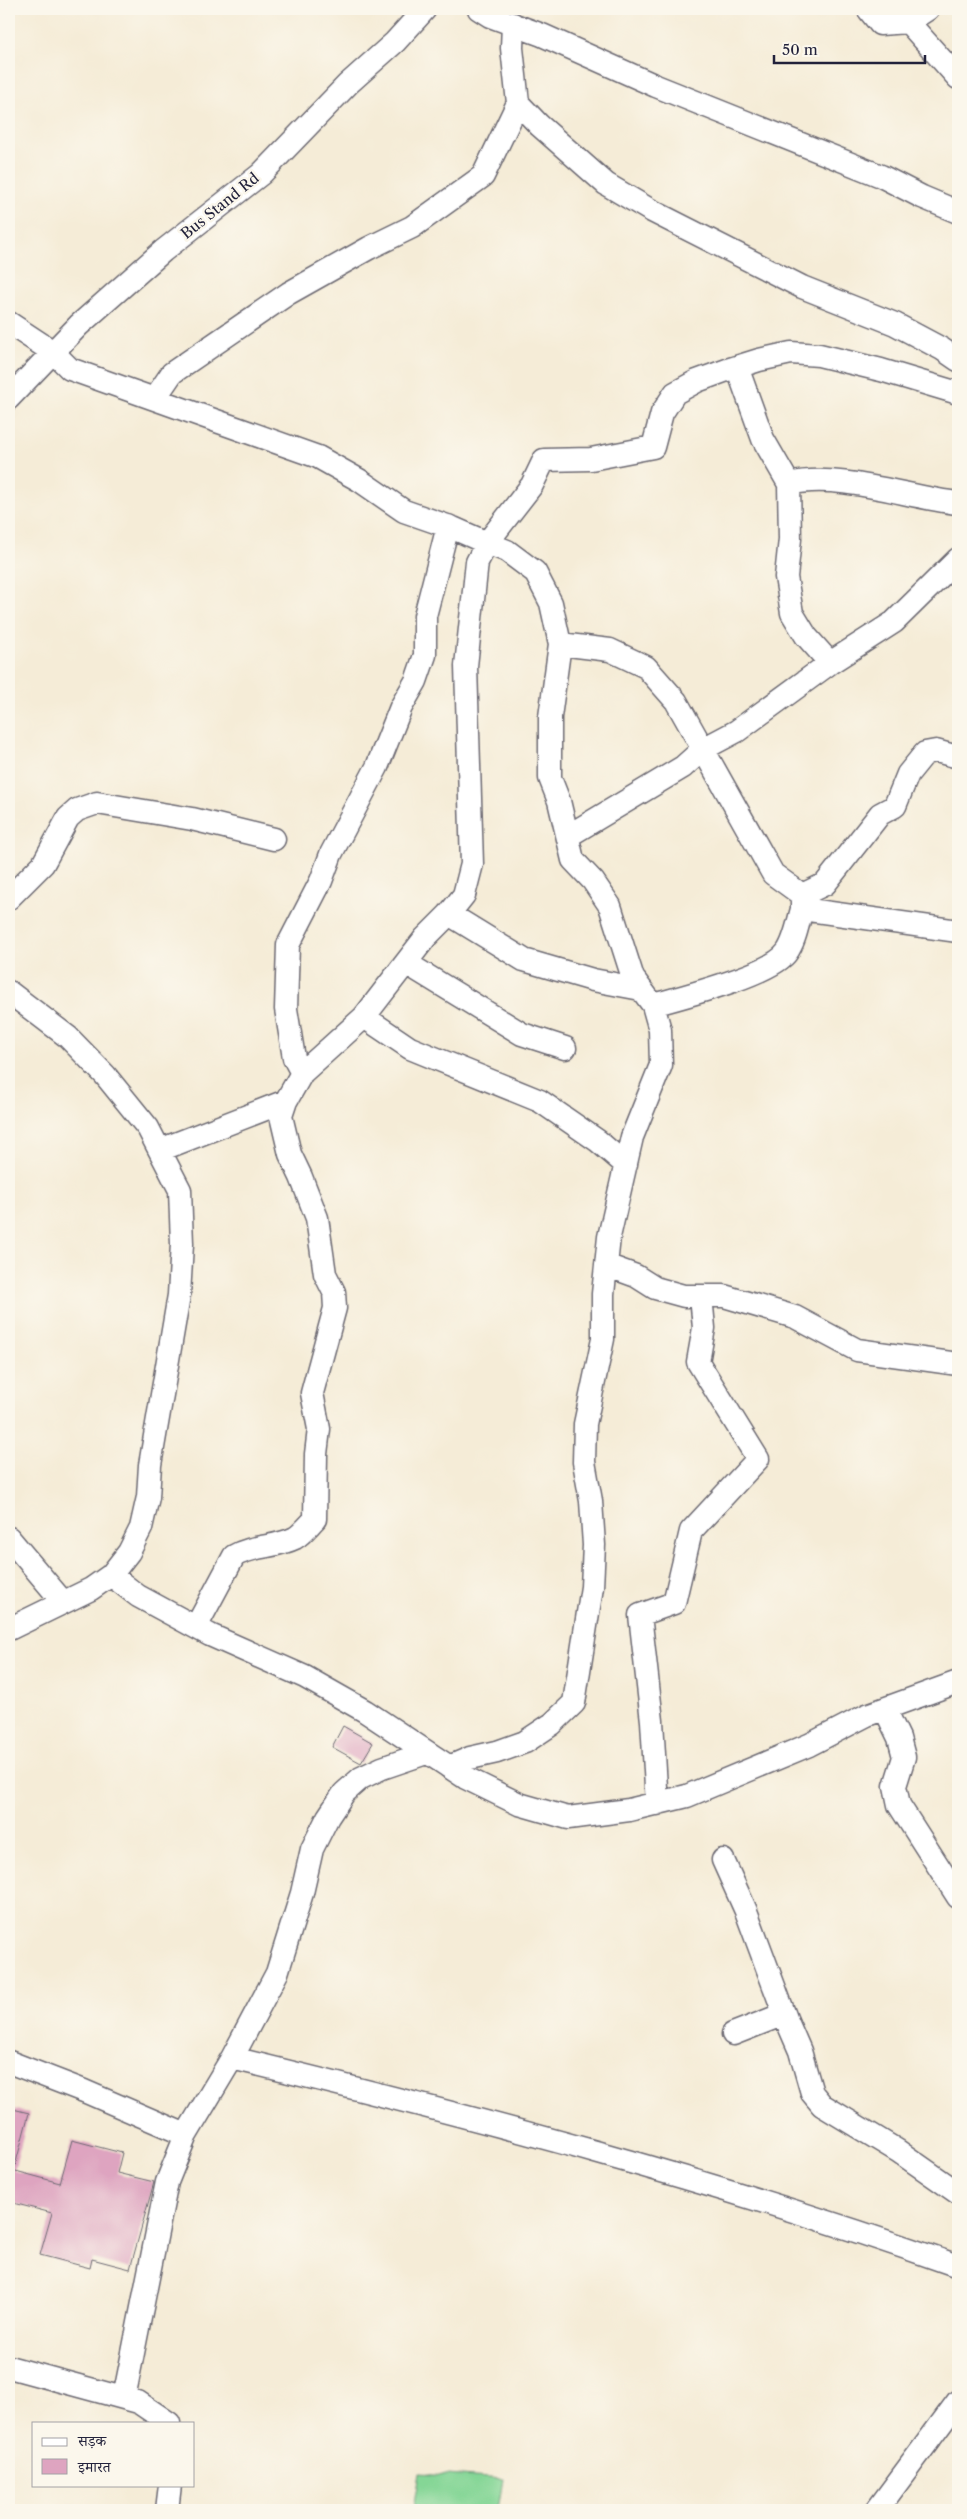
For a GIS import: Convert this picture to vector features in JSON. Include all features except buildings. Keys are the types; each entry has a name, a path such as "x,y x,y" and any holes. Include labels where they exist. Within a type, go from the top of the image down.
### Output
{"street":[{"name":"Bus Stand Rd","path":"9,398 79,325 163,251 261,174 348,84 395,42 425,9"},
{"path":"479,9 490,16 542,35 656,86 881,176 922,197 958,212"},
{"path":"868,9 880,24 908,22 928,9"},
{"path":"908,22 958,78"},
{"path":"155,398 172,373 281,298 369,248 412,227 483,176 518,103 512,48 513,24"},
{"path":"518,103 532,119 606,184 650,210 802,286 895,324 942,349 958,360"},
{"path":"9,323 53,352 70,369 318,457 359,480 404,511 448,526 507,551 535,572 551,603 560,644 548,746 550,778 568,836 573,860 593,881 610,906 633,978 647,997 660,1030 661,1065 632,1137 609,1237 603,1294 602,1339 585,1424 584,1462 591,1501 594,1546 592,1587 574,1703 552,1724 525,1742 497,1752 470,1758 449,1768"},
{"path":"196,1627 234,1556 244,1550 274,1545 296,1537 315,1519 316,1454 319,1429 312,1393 335,1308 334,1292 324,1274 317,1218 290,1154 281,1116 286,1101 302,1074 364,1017 424,938 449,914 464,895 472,864 466,666 477,562 488,543 532,484 544,460 590,459 653,447 662,413 675,393 697,381 737,367 791,353 819,355 910,377 958,393"},
{"path":"737,367 763,438 789,484 790,539 786,576 792,612 806,636 830,663"},
{"path":"789,484 806,480 838,482 958,503"},
{"path":"302,1074 294,1058 286,1009 288,945 321,881 331,854 377,767 401,707 416,681 425,655 425,616 448,526"},
{"path":"568,836 683,767 703,749 737,731 830,663 894,622 958,559"},
{"path":"560,644 610,650 646,667 676,701 773,874 802,902 958,931"},
{"path":"449,914 524,960 647,997 722,984 777,963 788,952 802,902 825,884 880,814 895,806 908,774 925,753 936,750 958,757"},
{"path":"9,898 43,864 68,818 77,810 97,803 192,819 274,839"},
{"path":"406,963 522,1034 565,1048"},
{"path":"9,992 68,1037 105,1075 148,1128 180,1190 182,1244 179,1295 150,1465 148,1497 141,1528 129,1552 111,1575 91,1589 9,1629"},
{"path":"364,1017 410,1048 540,1101 598,1141 626,1165"},
{"path":"160,1150 286,1101"},
{"path":"606,1265 636,1276 656,1288 684,1296 724,1296 795,1317 857,1350 958,1364"},
{"path":"657,1804 652,1721 640,1615 674,1603 691,1531 758,1460 698,1362 704,1328 701,1296"},
{"path":"9,1538 63,1602"},
{"path":"111,1575 138,1596 196,1627 305,1677 365,1711 449,1768 519,1804 568,1818 629,1810 687,1796 809,1745 867,1715 958,1682"},
{"path":"885,1709 899,1738 904,1757 895,1786 899,1805 958,1897"},
{"path":"124,2398 167,2182 186,2135 232,2058 277,1973 302,1893 312,1849 328,1817 344,1794 361,1778 382,1768 426,1753"},
{"path":"723,1860 746,1911 800,2052 812,2093 822,2105 898,2151 958,2193"},
{"path":"733,2034 784,2014"},
{"path":"232,2058 401,2099 708,2184 864,2233 958,2266"},
{"path":"9,2062 84,2091 186,2135"},
{"path":"9,2367 138,2402 168,2422"},
{"path":"878,2510 958,2401"},
{"path":"167,2510 170,2486"}],"green space":[{"path":"419,2473 503,2479 498,2510 413,2510"}]}
